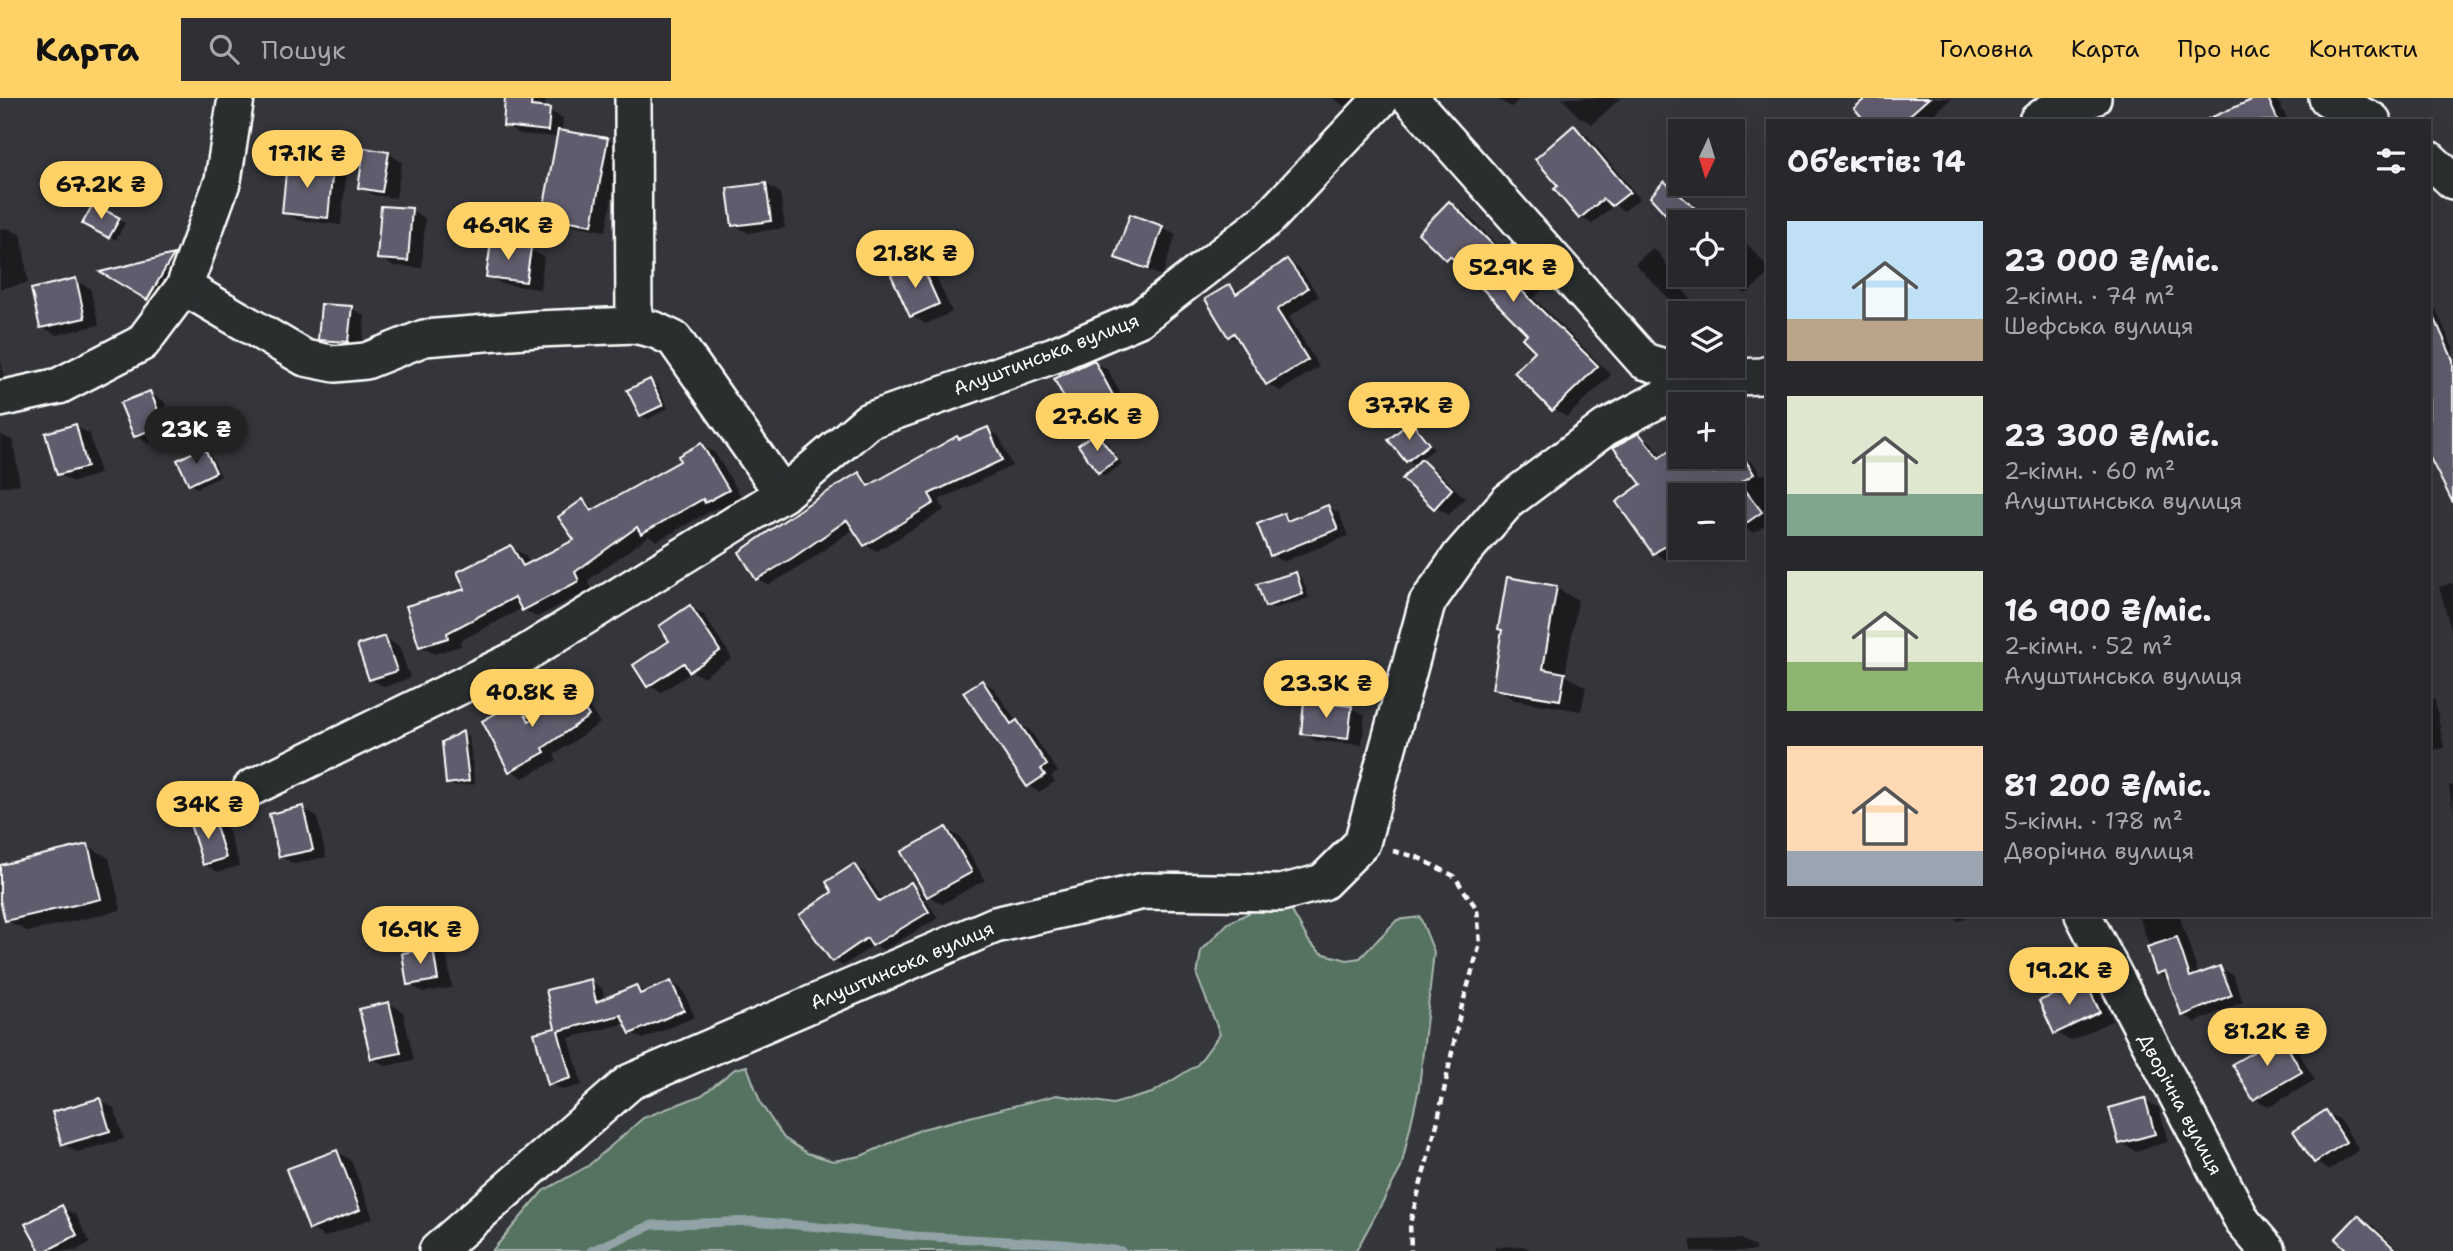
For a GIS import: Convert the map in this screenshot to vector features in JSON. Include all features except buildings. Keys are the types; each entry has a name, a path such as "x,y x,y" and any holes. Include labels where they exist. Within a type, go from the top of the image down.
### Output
{"street":[{"path":"0,399 59,386 142,344 184,287 223,180 236,98"},
{"path":"634,98 634,325"},
{"name":"Алуштинська вулиця","path":"251,788 518,658 783,495 868,421 1054,355 1139,319 1268,219 1382,98"},
{"path":"1410,98 1644,361 1668,368"},
{"path":"2044,111 2093,98"},
{"path":"2327,98 2369,119"},
{"path":"2431,161 2453,181"},
{"path":"184,287 306,358 335,364 366,361 424,338 634,325 655,330 674,339 783,495"},
{"path":"1745,377 1766,375"},
{"name":"Алуштинська вулиця","path":"437,1251 630,1082 995,925 1144,891 1281,893 1323,882 1362,843 1427,603 1460,556 1508,500 1605,428 1700,378"},
{"name":"Дворічна вулиця","path":"2084,917 2243,1222 2268,1251"}],"path":[{"path":"1362,843 1417,858 1454,876 1477,909 1480,944 1461,1009 1437,1124 1410,1223 1411,1251"}],"green space":[{"path":"1263,906 1290,908 1310,943 1321,953 1347,960 1360,958 1397,920 1420,917 1434,952 1419,1088 1401,1168 1356,1251 492,1251 543,1191 588,1166 643,1118 702,1095 735,1069 747,1066 761,1104 784,1138 807,1153 833,1161 861,1156 922,1129 1057,1095 1113,1104 1152,1093 1197,1065 1220,1034 1197,976 1201,951 1228,923"}],"waterway":[{"path":"591,1251 652,1225 753,1221 915,1236 1064,1244 1121,1251"}]}
